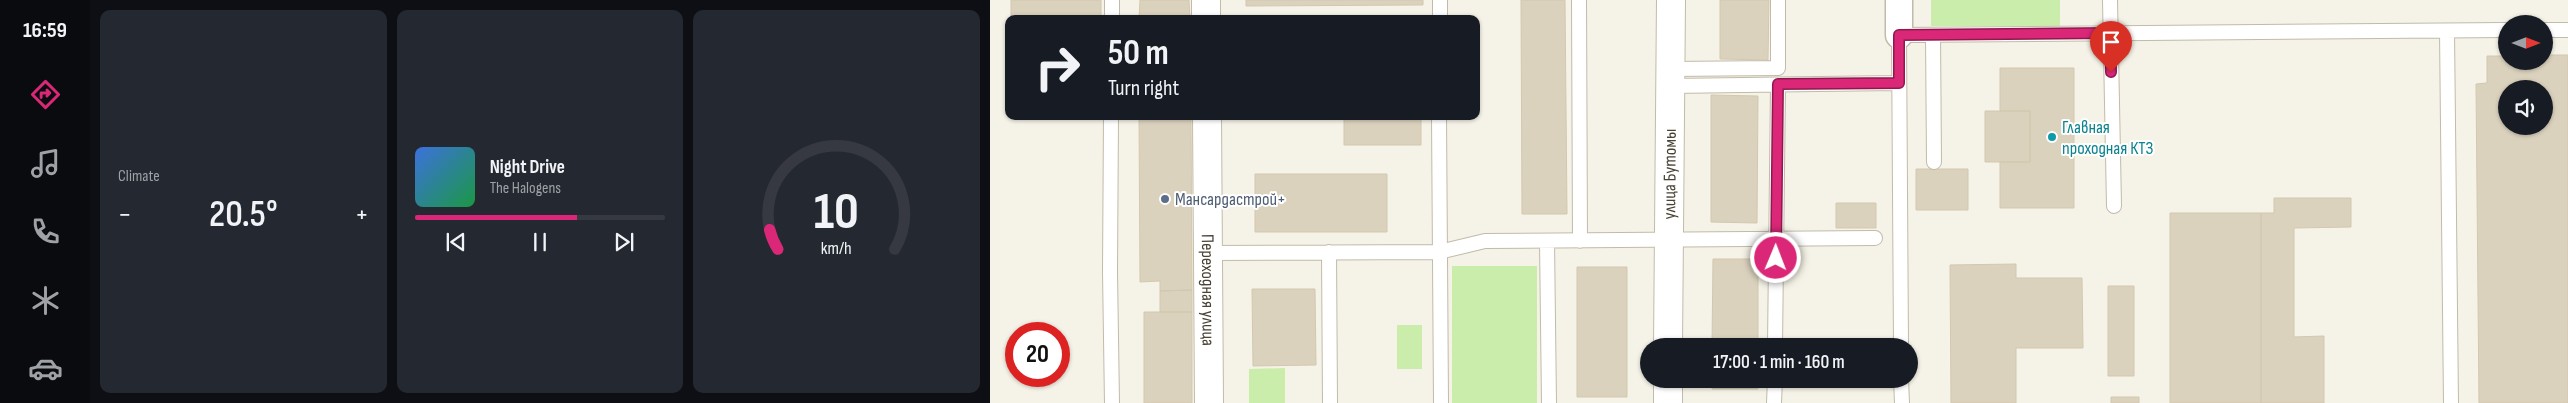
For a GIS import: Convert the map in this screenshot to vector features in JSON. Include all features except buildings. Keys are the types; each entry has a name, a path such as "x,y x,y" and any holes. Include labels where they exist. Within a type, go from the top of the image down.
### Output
{"street":[{"path":"1206,0 1206,15"},
{"name":"улица Бутомы","path":"1668,338 1671,0"},
{"path":"1899,0 1899,35"},
{"name":"Переходная улица","path":"1207,120 1208,403"},
{"path":"1668,388 1668,403"}],"lane":[{"path":"1112,0 1112,15"},
{"path":"1440,0 1440,15"},
{"path":"1579,0 1580,241"},
{"path":"1670,78 1778,68 1778,0"},
{"path":"2110,0 2114,206"},
{"path":"1901,338 1899,35 2498,30"},
{"path":"2553,30 2568,30"},
{"path":"2446,31 2451,403"},
{"path":"1933,35 1934,162"},
{"path":"1670,78 1778,84 1899,83"},
{"path":"1775,338 1778,84"},
{"path":"1111,120 1110,272 1112,403"},
{"path":"1440,120 1439,252 1442,403"},
{"path":"1208,253 1439,252 1485,241 1669,242 1875,238"},
{"path":"1547,241 1550,403"},
{"path":"1329,252 1330,403"},
{"path":"1774,403 1775,388"},
{"path":"1901,388 1902,403"}],"green space":[{"path":"1931,0 2060,0 2060,26 1931,26"},
{"path":"1452,266 1537,266 1537,403 1452,403"},
{"path":"1397,325 1422,325 1422,369 1397,369"},
{"path":"1285,368 1285,403 1249,403 1249,369"}],"place":[{"name":"Главная проходная КТЗ","path":"2052,137"},
{"name":"Мансардастрой+","path":"1165,199"}],"route":[{"path":"1776,258 1778,84 1899,83 1899,35 2110,33 2111,72"}]}
